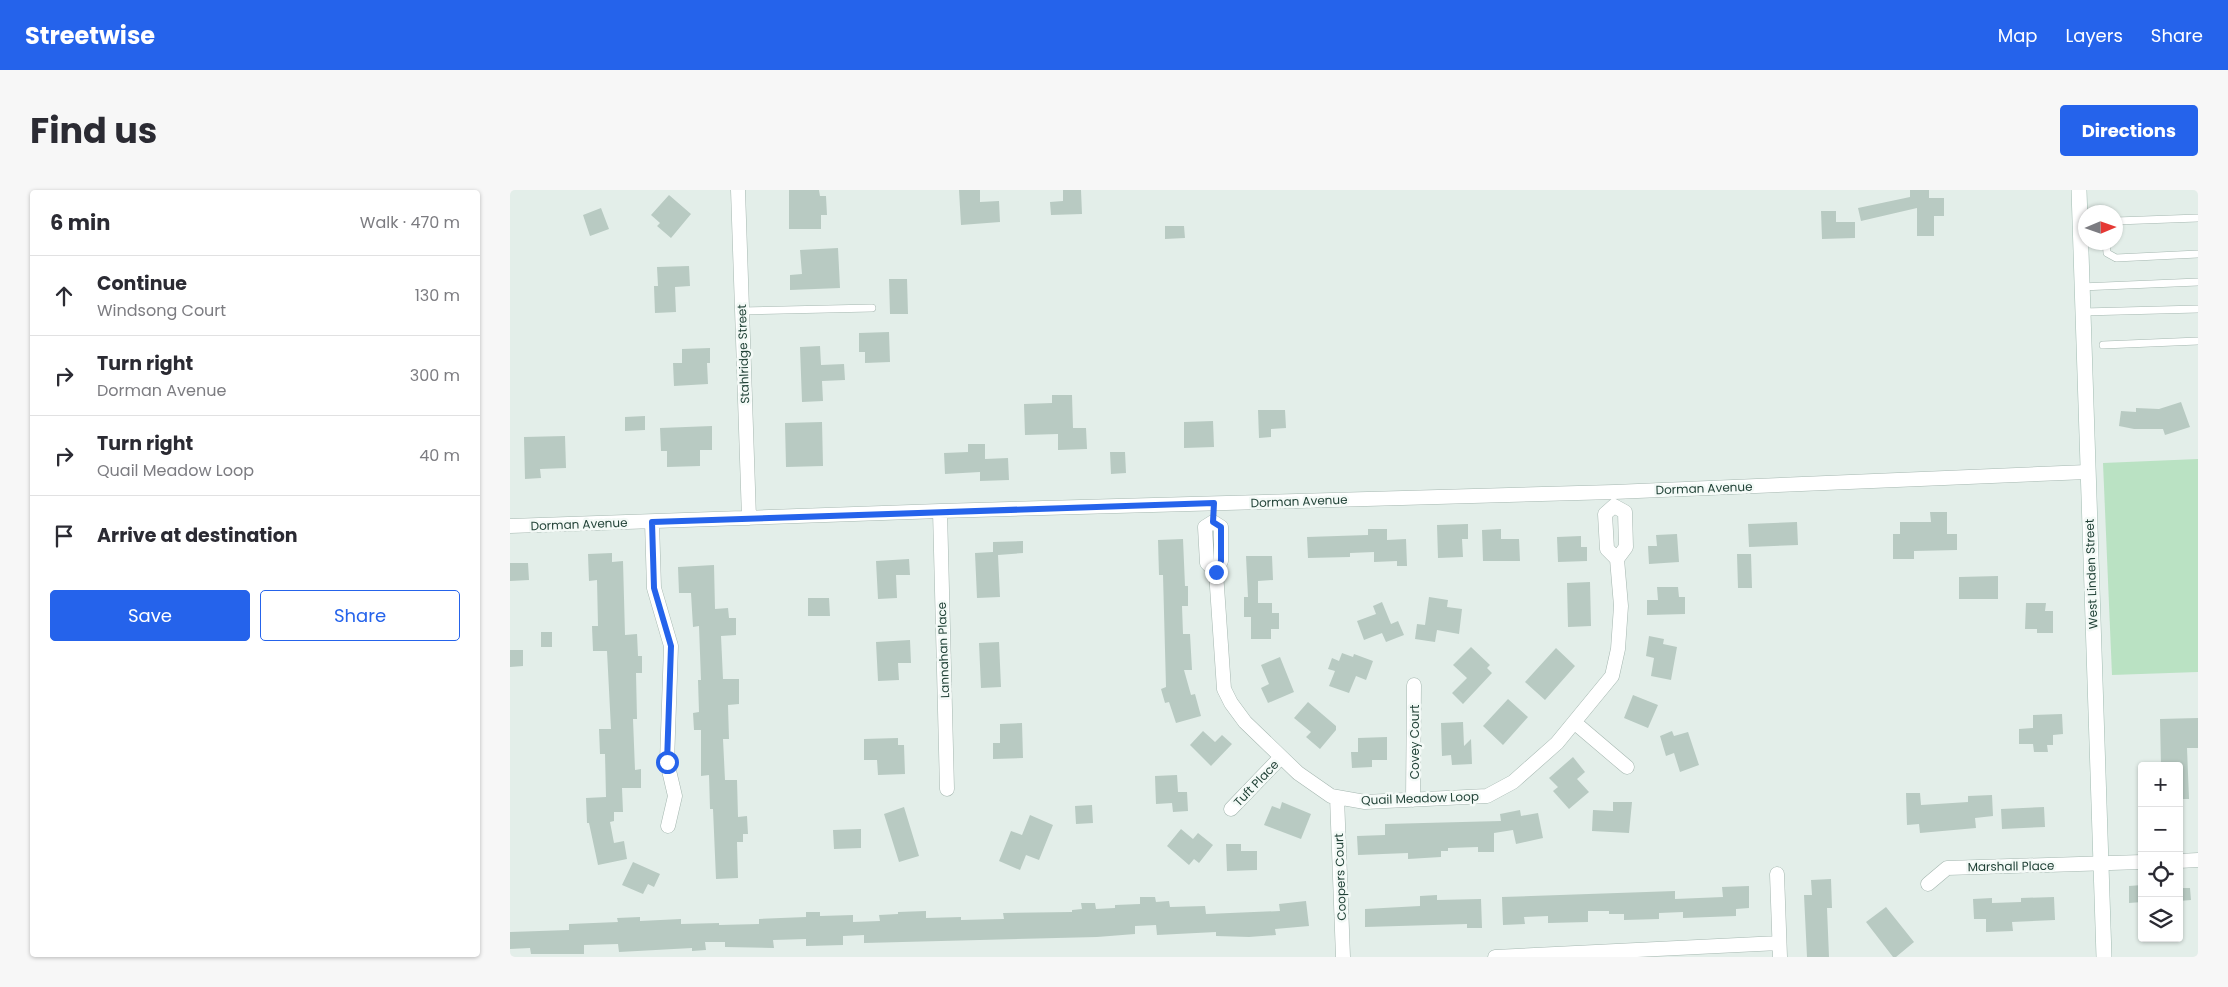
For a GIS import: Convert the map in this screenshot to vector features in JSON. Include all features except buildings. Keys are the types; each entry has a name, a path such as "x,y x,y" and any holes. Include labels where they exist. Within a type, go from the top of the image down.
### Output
{"street":[{"name":"Stahlridge Street","path":"738,190 749,518"},
{"name":"West Linden Street","path":"2078,190 2104,957"},
{"name":"Dorman Avenue","path":"510,526 1214,503 1614,499 2087,472"},
{"name":"Quail Meadow Loop","path":"1214,503 1213,522 1205,527 1207,563 1216,572 1224,689 1230,703 1245,722 1298,773 1331,796 1365,802 1487,796 1513,782 1557,742 1612,676 1618,649 1621,606 1617,559 1607,549 1605,514 1614,499 1625,512 1626,547 1617,559"},
{"name":"Lannahan Place","path":"940,511 947,790"},
{"path":"652,522 654,588 671,646 667,762 675,796 668,826"},
{"name":"Covey Court","path":"1413,800 1414,685"},
{"path":"1574,722 1627,767"},
{"name":"Tuft Place","path":"1231,809 1282,757"},
{"name":"Coopers Court","path":"1337,797 1343,957"},
{"path":"2183,861 2198,860"},
{"name":"Marshall Place","path":"1928,884 1947,868 2138,862"},
{"path":"1497,957 1779,950 1777,874"}],"lane":[{"path":"2123,221 2198,218"},
{"path":"2107,250 2107,253 2116,258 2198,254"},
{"path":"2081,287 2198,282"},
{"path":"742,311 872,308"},
{"path":"2082,312 2198,309"},
{"path":"2103,345 2198,340"}],"green space":[{"path":"2198,459 2198,672 2112,675 2103,463"}],"route":[{"path":"667,762 671,646 654,588 652,522 1214,503 1213,522 1221,527 1221,561 1216,572"}]}
